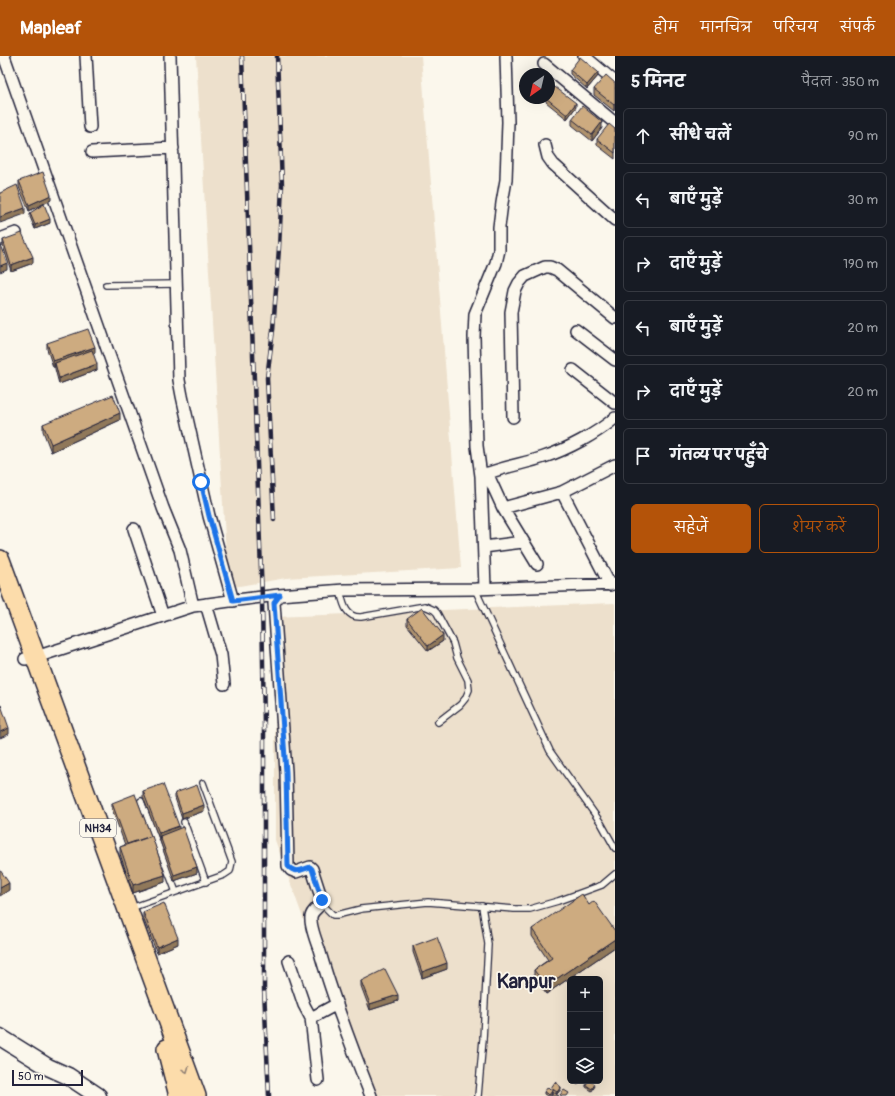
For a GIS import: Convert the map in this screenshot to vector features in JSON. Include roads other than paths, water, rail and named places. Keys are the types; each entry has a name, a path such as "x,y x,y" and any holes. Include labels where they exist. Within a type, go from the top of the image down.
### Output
{"highway":[{"name":"NH34","path":"0,560 30,658 168,1052 179,1096"},
{"name":"NH34","path":"0,589 30,658 127,909 196,1096"}],"main road":[{"path":"0,1037 48,1067 68,1076 98,1096"},
{"path":"48,1067 62,1084 79,1096"}],"street":[{"path":"4,56 163,508 178,544 193,606"},
{"path":"86,56 90,127"},
{"path":"170,56 179,380 209,516 233,601"},
{"path":"506,56 508,122 506,180 500,221 499,250 496,264 475,314 476,435 478,454 484,474 502,508 537,564"},
{"path":"584,56 615,81"},
{"path":"544,64 615,123"},
{"path":"545,145 548,157 553,164 615,220"},
{"path":"92,152 173,148"},
{"path":"0,239 16,233"},
{"path":"514,417 511,312 515,291 525,276 545,267 550,267 557,270 615,318"},
{"path":"576,330 615,360"},
{"path":"573,370 615,403"},
{"path":"484,474 550,454 594,434 615,418"},
{"path":"502,508 562,492 615,465"},
{"path":"480,588 484,547 484,474"},
{"path":"30,658 193,606 206,604 280,595 340,590 613,584 562,492"},
{"path":"134,529 163,616"},
{"path":"484,547 523,542"},
{"path":"280,595 274,603 286,772 288,866 291,870 296,872 310,867 312,869 322,900 322,904 314,911 311,918 322,962 371,1096"},
{"path":"206,604 219,648 224,684"},
{"path":"289,961 304,1005 311,1018 318,1080"},
{"path":"311,1018 337,1004"}],"lane":[{"path":"106,285 177,284"},
{"path":"480,588 509,664 524,693 550,751 601,823 615,848"},
{"path":"340,590 348,612 353,616 361,617 425,606 437,613 453,643 457,658 468,680 469,690 465,699 460,705 438,722"},
{"path":"127,909 228,874 230,871 232,862 203,783"},
{"path":"141,801 176,892"},
{"path":"184,822 206,882"},
{"path":"322,904 328,912 333,915 361,909 428,902 530,909 558,901 602,885 615,874"},
{"path":"478,1096 483,1039 488,944 482,906"}],"railway":[{"path":"242,56 262,598 264,728 264,989 269,1096"},
{"path":"274,520 267,378 273,330 282,185 277,56"}],"district":[{"name":"Kanpur","path":"526,981"}]}
